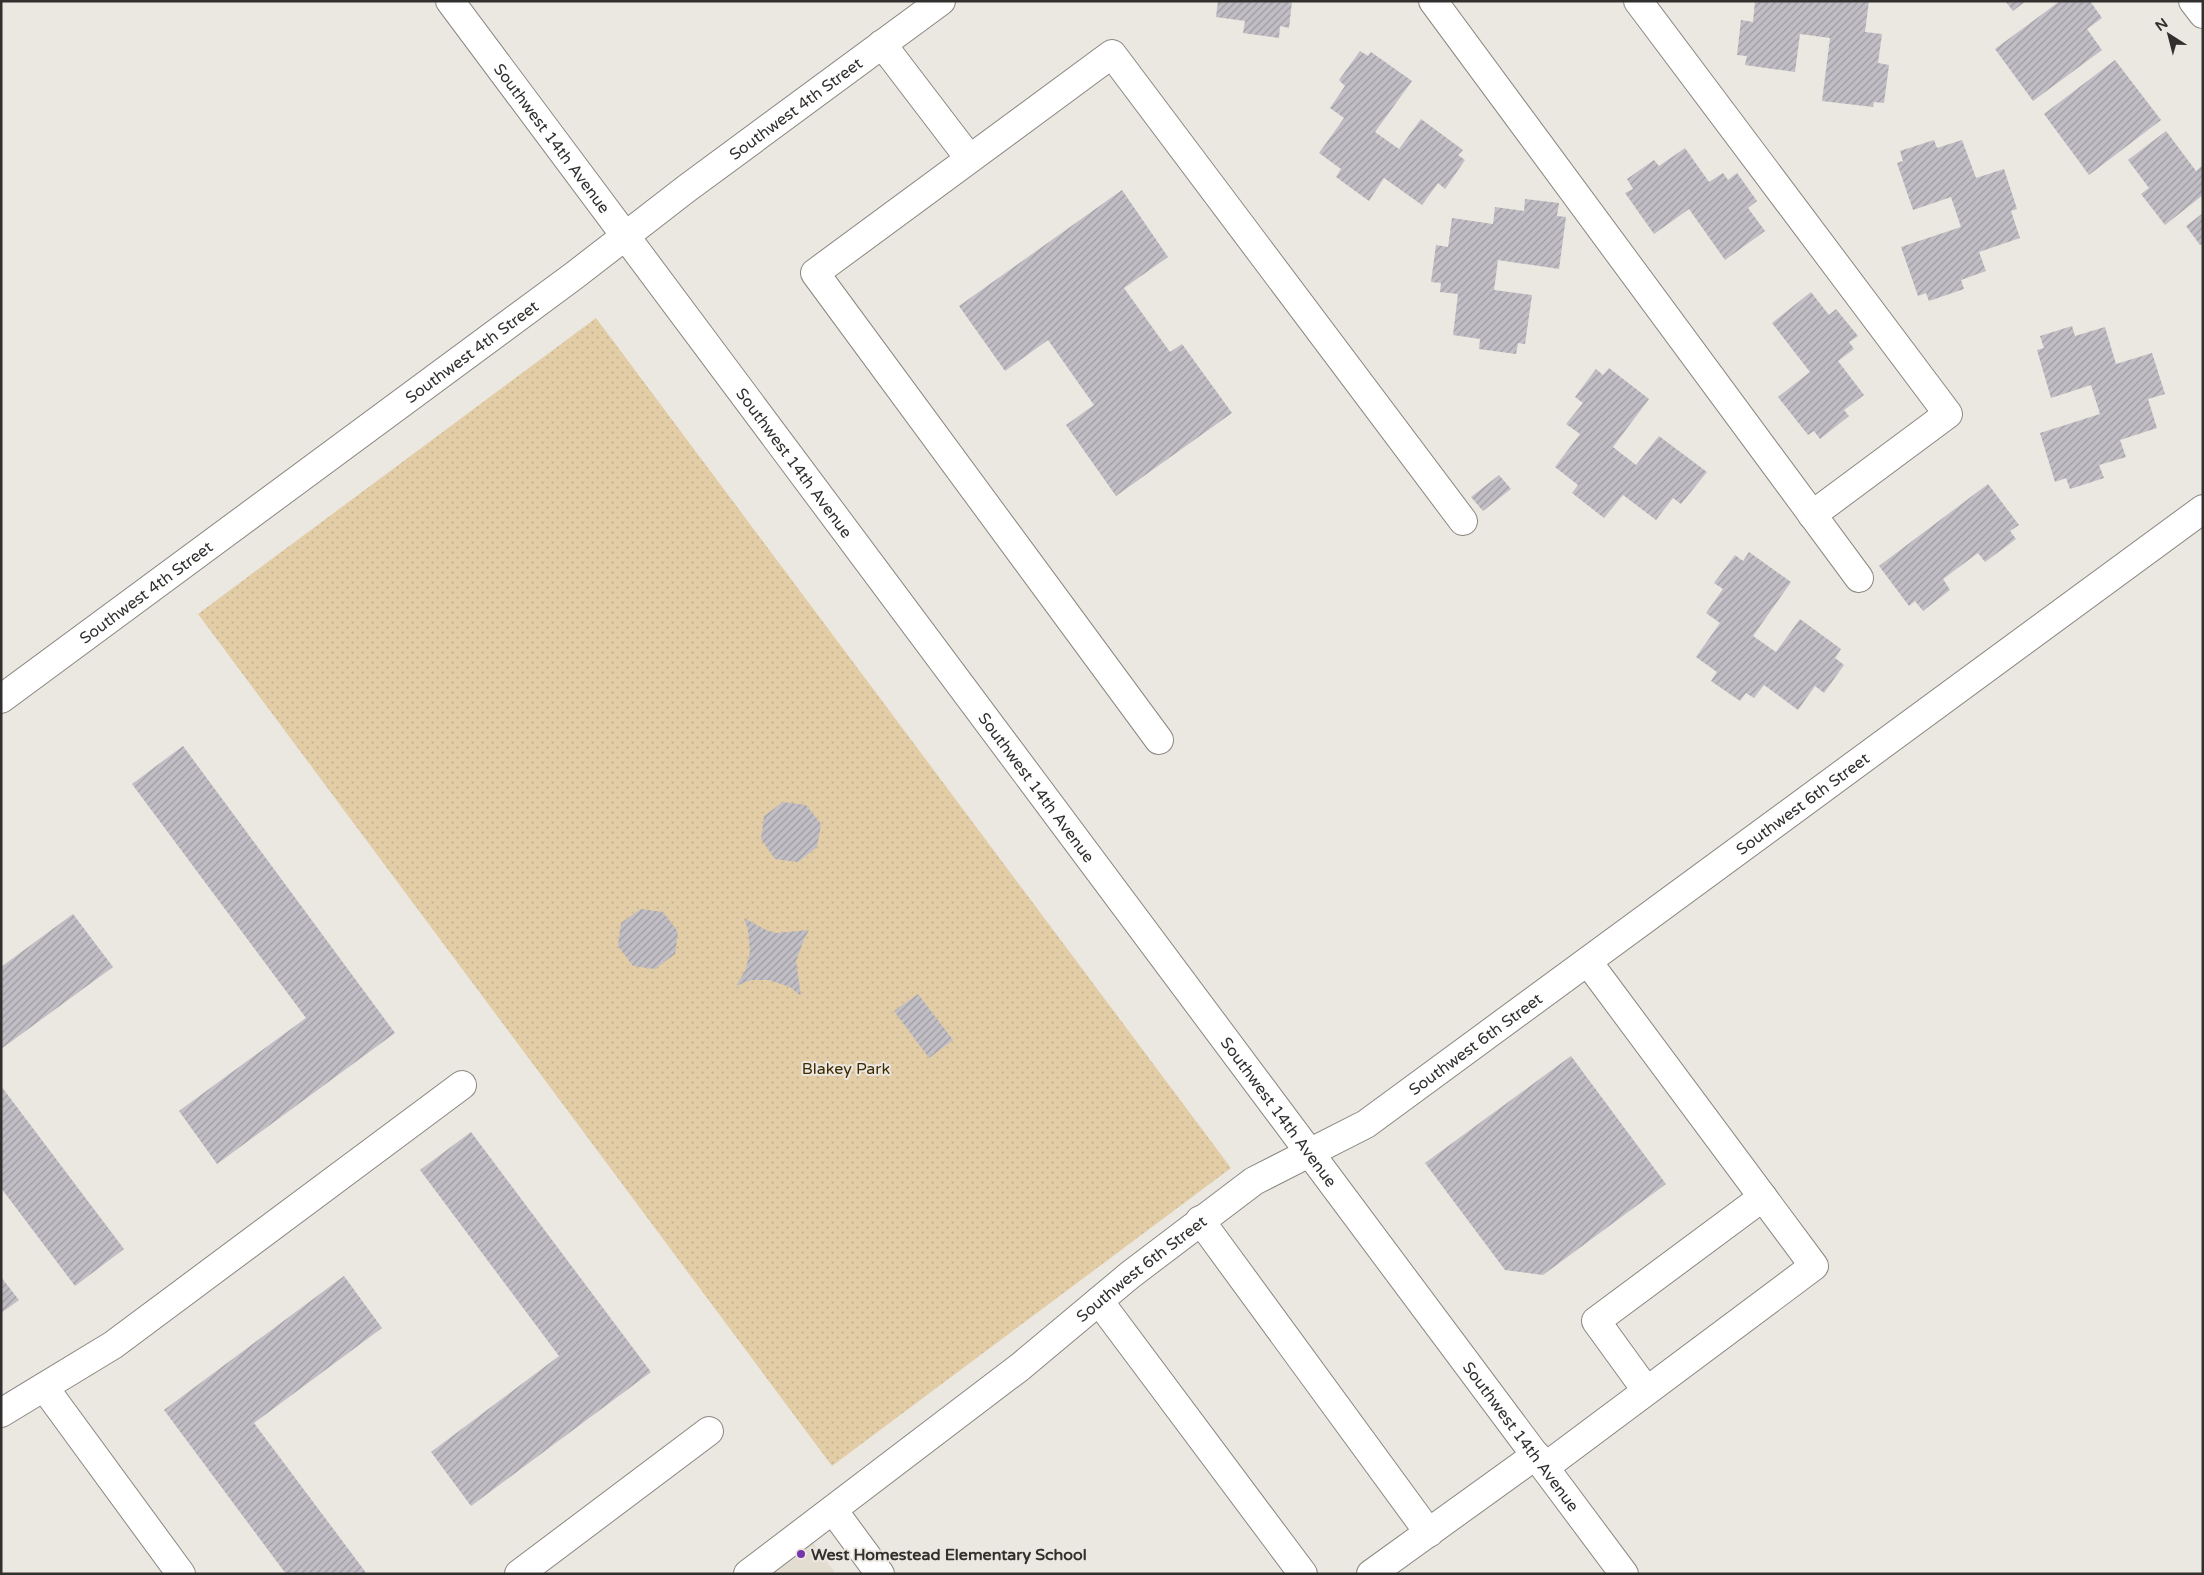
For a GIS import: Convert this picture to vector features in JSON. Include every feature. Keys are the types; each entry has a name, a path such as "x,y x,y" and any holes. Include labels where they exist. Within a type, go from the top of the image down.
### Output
{"street":[{"name":"Southwest 14th Avenue","path":"450,1 1624,1574"},
{"name":"Southwest 4th Street","path":"1,699 941,1"},
{"path":"1433,1 1859,578"},
{"path":"1638,1 1948,414 1812,515"},
{"path":"2193,1 2203,14"},
{"path":"882,44 969,158"},
{"path":"1158,740 815,273 1112,54 1463,522"},
{"name":"Southwest 6th Street","path":"748,1574 1020,1367 1200,1220 1254,1181 1366,1124 2203,509"},
{"path":"1371,1574 1429,1533 1541,1461 1646,1390 1814,1266 1588,962"},
{"path":"1,1413 114,1346 462,1085"},
{"path":"1646,1390 1596,1321 1763,1197"},
{"path":"1200,1220 1429,1533"},
{"path":"1099,1301 1303,1574"},
{"path":"44,1387 181,1574"},
{"path":"519,1574 709,1431"},
{"path":"832,1510 880,1574"}],"shaded area":[{"name":"West Homestead Elementary School","path":"807,1535 836,1574 754,1574"}],"green space":[{"name":"Blakey Park","path":"596,318 1231,1168 832,1466 198,614"}],"building":[{"path":"1218,1 1292,1 1289,28 1280,26 1279,38 1243,33 1245,21 1216,17"},
{"path":"1755,1 1869,1 1865,32 1882,34 1878,63 1889,65 1884,103 1874,102 1873,107 1822,101 1830,38 1800,34 1795,72 1745,65 1747,56 1737,55 1741,20 1753,22"},
{"path":"2005,1 2026,1 2013,11"},
{"path":"2060,1 2090,1 2102,18 2087,29 2102,50 2033,101 1995,49"},
{"path":"1360,51 1368,56 1371,52 1412,81 1375,132 1399,149 1421,119 1463,150 1458,155 1465,160 1445,189 1438,183 1422,205 1384,178 1369,201 1336,177 1341,169 1319,153 1344,118 1330,108 1345,86 1339,80"},
{"path":"2115,60 2161,120 2089,175 2044,114"},
{"path":"2166,131 2196,171 2203,165 2203,195 2165,225 2141,194 2149,188 2128,160"},
{"path":"1934,140 1937,148 1962,140 1976,178 2004,169 2017,209 2011,211 2020,238 1979,252 1986,271 1961,280 1964,289 1929,301 1926,293 1918,296 1901,247 1961,227 1951,197 1913,210 1897,163 1903,161 1900,151"},
{"path":"1685,148 1709,182 1723,173 1728,180 1737,173 1757,201 1748,208 1765,231 1725,260 1689,209 1654,234 1625,193 1633,189 1627,179 1654,160 1659,166"},
{"path":"1122,190 1168,257 1124,288 1170,352 1182,344 1232,413 1116,496 1066,425 1094,405 1048,340 1005,371 959,306"},
{"path":"1525,199 1559,203 1557,216 1566,217 1559,269 1498,260 1494,290 1532,295 1525,344 1518,343 1516,354 1479,349 1480,339 1453,335 1458,294 1440,292 1441,283 1431,282 1436,245 1448,247 1452,218 1493,224 1495,207 1524,211"},
{"path":"2203,213 2203,243 2200,245 2186,226"},
{"path":"1811,292 1829,315 1836,309 1858,336 1849,342 1854,349 1838,361 1864,395 1844,410 1849,416 1820,439 1814,431 1808,435 1778,397 1810,372 1772,323"},
{"path":"2072,326 2075,336 2105,327 2116,364 2152,353 2165,394 2148,399 2157,428 2120,440 2126,457 2099,465 2104,478 2070,489 2066,478 2055,482 2040,433 2100,414 2091,385 2051,398 2037,350 2044,348 2040,336"},
{"path":"1609,368 1649,399 1613,447 1636,465 1659,436 1707,472 1681,504 1673,498 1656,520 1623,495 1604,518 1572,493 1578,485 1555,467 1580,434 1566,424 1583,403 1575,397 1596,369 1603,375"},
{"path":"1499,475 1511,489 1483,511 1471,497"},
{"path":"1988,484 2019,525 2010,531 2016,539 1985,562 1978,553 1943,579 1950,590 1923,611 1915,601 1909,606 1879,566"},
{"path":"1749,552 1791,582 1753,636 1776,652 1800,619 1841,649 1835,658 1844,665 1824,693 1815,686 1798,710 1764,685 1754,698 1746,693 1740,701 1711,681 1717,672 1696,657 1720,623 1706,613 1723,589 1714,583 1735,555 1743,561"},
{"path":"183,746 395,1033 217,1164 179,1111 306,1018 132,784"},
{"path":"783,802 806,805 821,824 817,847 798,862 775,859 761,839 764,816"},
{"path":"641,909 663,912 678,932 675,954 655,969 633,966 618,946 621,923"},
{"path":"73,914 113,967 1,1049 1,967"},
{"path":"744,918 766,930 776,933 809,930 796,961 801,996 790,987 769,980 751,980 736,986 745,971 750,952 748,930"},
{"path":"918,994 953,1040 929,1058 894,1011"},
{"path":"1571,1056 1666,1184 1543,1275 1505,1270 1425,1163"},
{"path":"1,1086 124,1249 75,1286 1,1188"},
{"path":"471,1132 651,1372 471,1506 431,1452 559,1356 420,1170"},
{"path":"344,1276 382,1328 254,1423 367,1574 286,1574 164,1410"},
{"path":"1,1277 19,1300 1,1313"}],"place":[{"name":"West Homestead Elementary School","path":"801,1554"}]}
